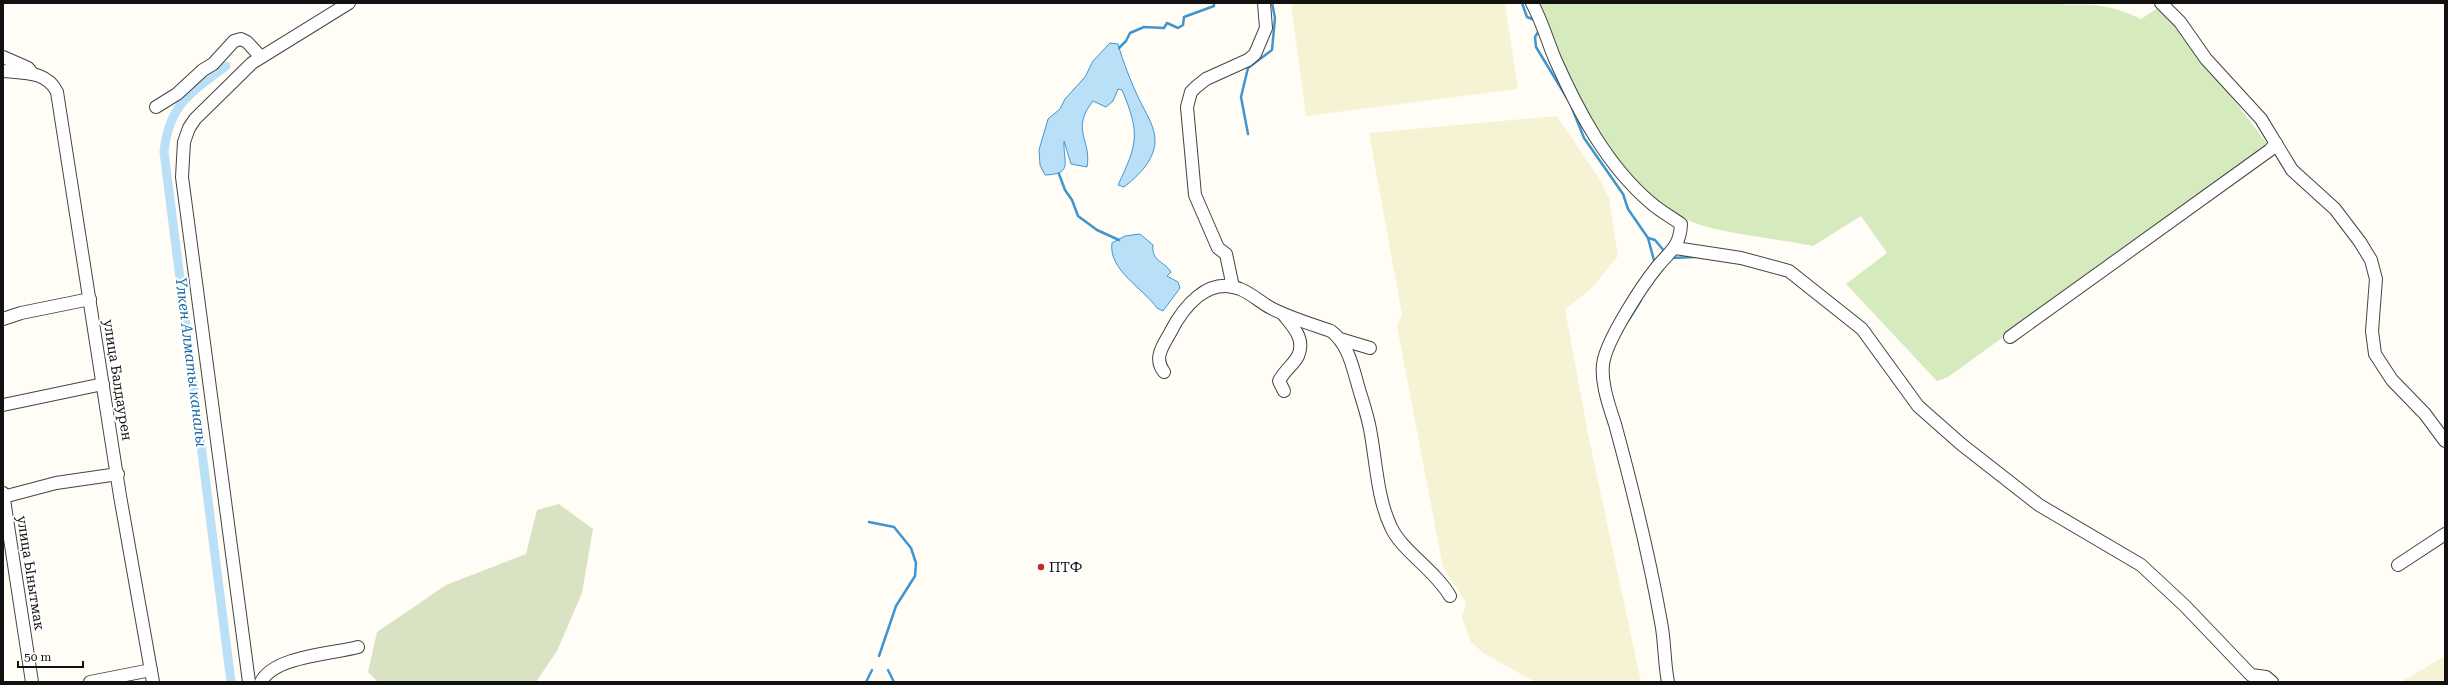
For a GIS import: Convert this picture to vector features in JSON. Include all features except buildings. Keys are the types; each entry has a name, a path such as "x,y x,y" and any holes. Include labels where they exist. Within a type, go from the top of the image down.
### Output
{"street":[{"path":"249,682 203,344 182,163 185,136 195,119 241,72 261,57 349,3"},
{"path":"1233,287 1226,254 1218,248 1195,195 1186,107 1191,92 1206,79 1248,60 1255,54 1266,28 1264,3"},
{"path":"1532,3 1543,24 1555,59 1600,146 1636,189 1652,204 1681,224 1680,235 1675,248 1656,267 1611,338 1604,361 1605,380 1612,415 1638,507 1654,583 1668,682"},
{"path":"2161,3 2180,22 2206,59 2261,119 2292,170 2335,209 2371,260 2376,279 2372,331 2375,354 2392,380 2425,414 2445,441"},
{"path":"156,107 177,94 203,70 213,64 234,41 241,39 247,42 261,57"},
{"path":"3,57 28,68 34,74"},
{"path":"3,71 34,74"},
{"name":"улица Балдаурен","path":"34,74 46,78 53,84 60,108 78,234 152,676"},
{"path":"2010,337 2172,222 2270,150 2276,143"},
{"path":"1675,248 1741,258 1789,272 1862,329 1918,406 1961,444 2039,505 2141,566 2185,606 2251,676 2266,677 2272,682"},
{"path":"1164,372 1160,367 1159,354 1172,328 1190,303 1201,293 1216,286 1233,287 1282,313 1331,331 1340,339 1350,361 1370,427 1383,501 1390,526 1395,535 1436,575 1450,596"},
{"path":"3,319 21,313 90,299"},
{"path":"1282,313 1297,330 1300,340 1298,356 1283,373 1279,381 1284,391"},
{"path":"1340,339 1370,348"},
{"path":"3,405 103,384"},
{"path":"3,496 56,483 118,474"},
{"name":"улица Ынытмак","path":"3,496 32,682"},
{"path":"2398,565 2445,534"},
{"path":"261,682 264,675 284,664 358,647"},
{"path":"90,682 152,676"}],"shaded area":[{"path":"1291,3 1505,3 1518,89 1306,116"},
{"path":"1557,116 1600,180 1609,198 1618,256 1592,288 1565,309 1588,434 1641,682 1535,682 1483,653 1471,642 1462,618 1466,602 1443,567 1397,327 1402,314 1369,133"},
{"path":"2445,656 2445,682 2401,682"}],"green space":[{"path":"1538,3 2054,3 2092,5 2111,8 2141,19 2158,8 2164,9 2269,146 1948,377 1937,381 1846,284 1887,253 1861,216 1813,246 1711,228 1677,215 1648,194 1623,168 1601,137 1582,104 1566,70"},
{"path":"559,504 593,529 582,593 557,651 536,682 378,682 368,672 377,632 446,585 526,554 537,510"}],"water":[{"path":"1110,43 1118,44 1130,79 1152,125 1155,137 1154,150 1144,168 1129,183 1124,187 1118,185 1125,171 1133,148 1134,128 1132,117 1122,90 1118,89 1113,101 1106,107 1093,101 1086,111 1082,128 1087,149 1087,167 1071,164 1064,141 1065,166 1060,172 1045,175 1040,165 1039,150 1048,119 1060,109 1065,99 1085,77 1093,61"},
{"path":"1140,234 1153,245 1156,258 1171,272 1167,276 1178,282 1180,288 1163,311 1157,308 1128,278 1121,270 1112,253 1112,243 1125,236"}],"waterway":[{"path":"1119,48 1126,41 1130,33 1144,27 1164,28 1167,23 1178,28 1183,25 1184,17 1214,6 1214,3"},
{"path":"1248,134 1241,97 1248,68 1272,50 1275,18 1272,3"},
{"path":"1522,3 1527,17 1535,20"},
{"path":"1540,29 1535,37 1536,47 1567,98"},
{"name":"Үлкен Алматы каналы","path":"226,66 202,84 183,102 176,111 167,136 164,152 231,682"},
{"path":"1572,108 1584,138 1623,194 1628,209 1648,238 1655,264"},
{"path":"1059,174 1078,216 1097,230 1119,240"},
{"path":"1648,238 1655,240 1665,252"},
{"path":"1670,258 1695,257"},
{"path":"1628,321 1641,300"},
{"path":"869,522 894,527 911,548 916,563 915,576 896,606 879,656"},
{"path":"866,682 872,670"},
{"path":"888,670 894,682"}],"place":[{"name":"ПТФ","path":"1041,567"}]}
